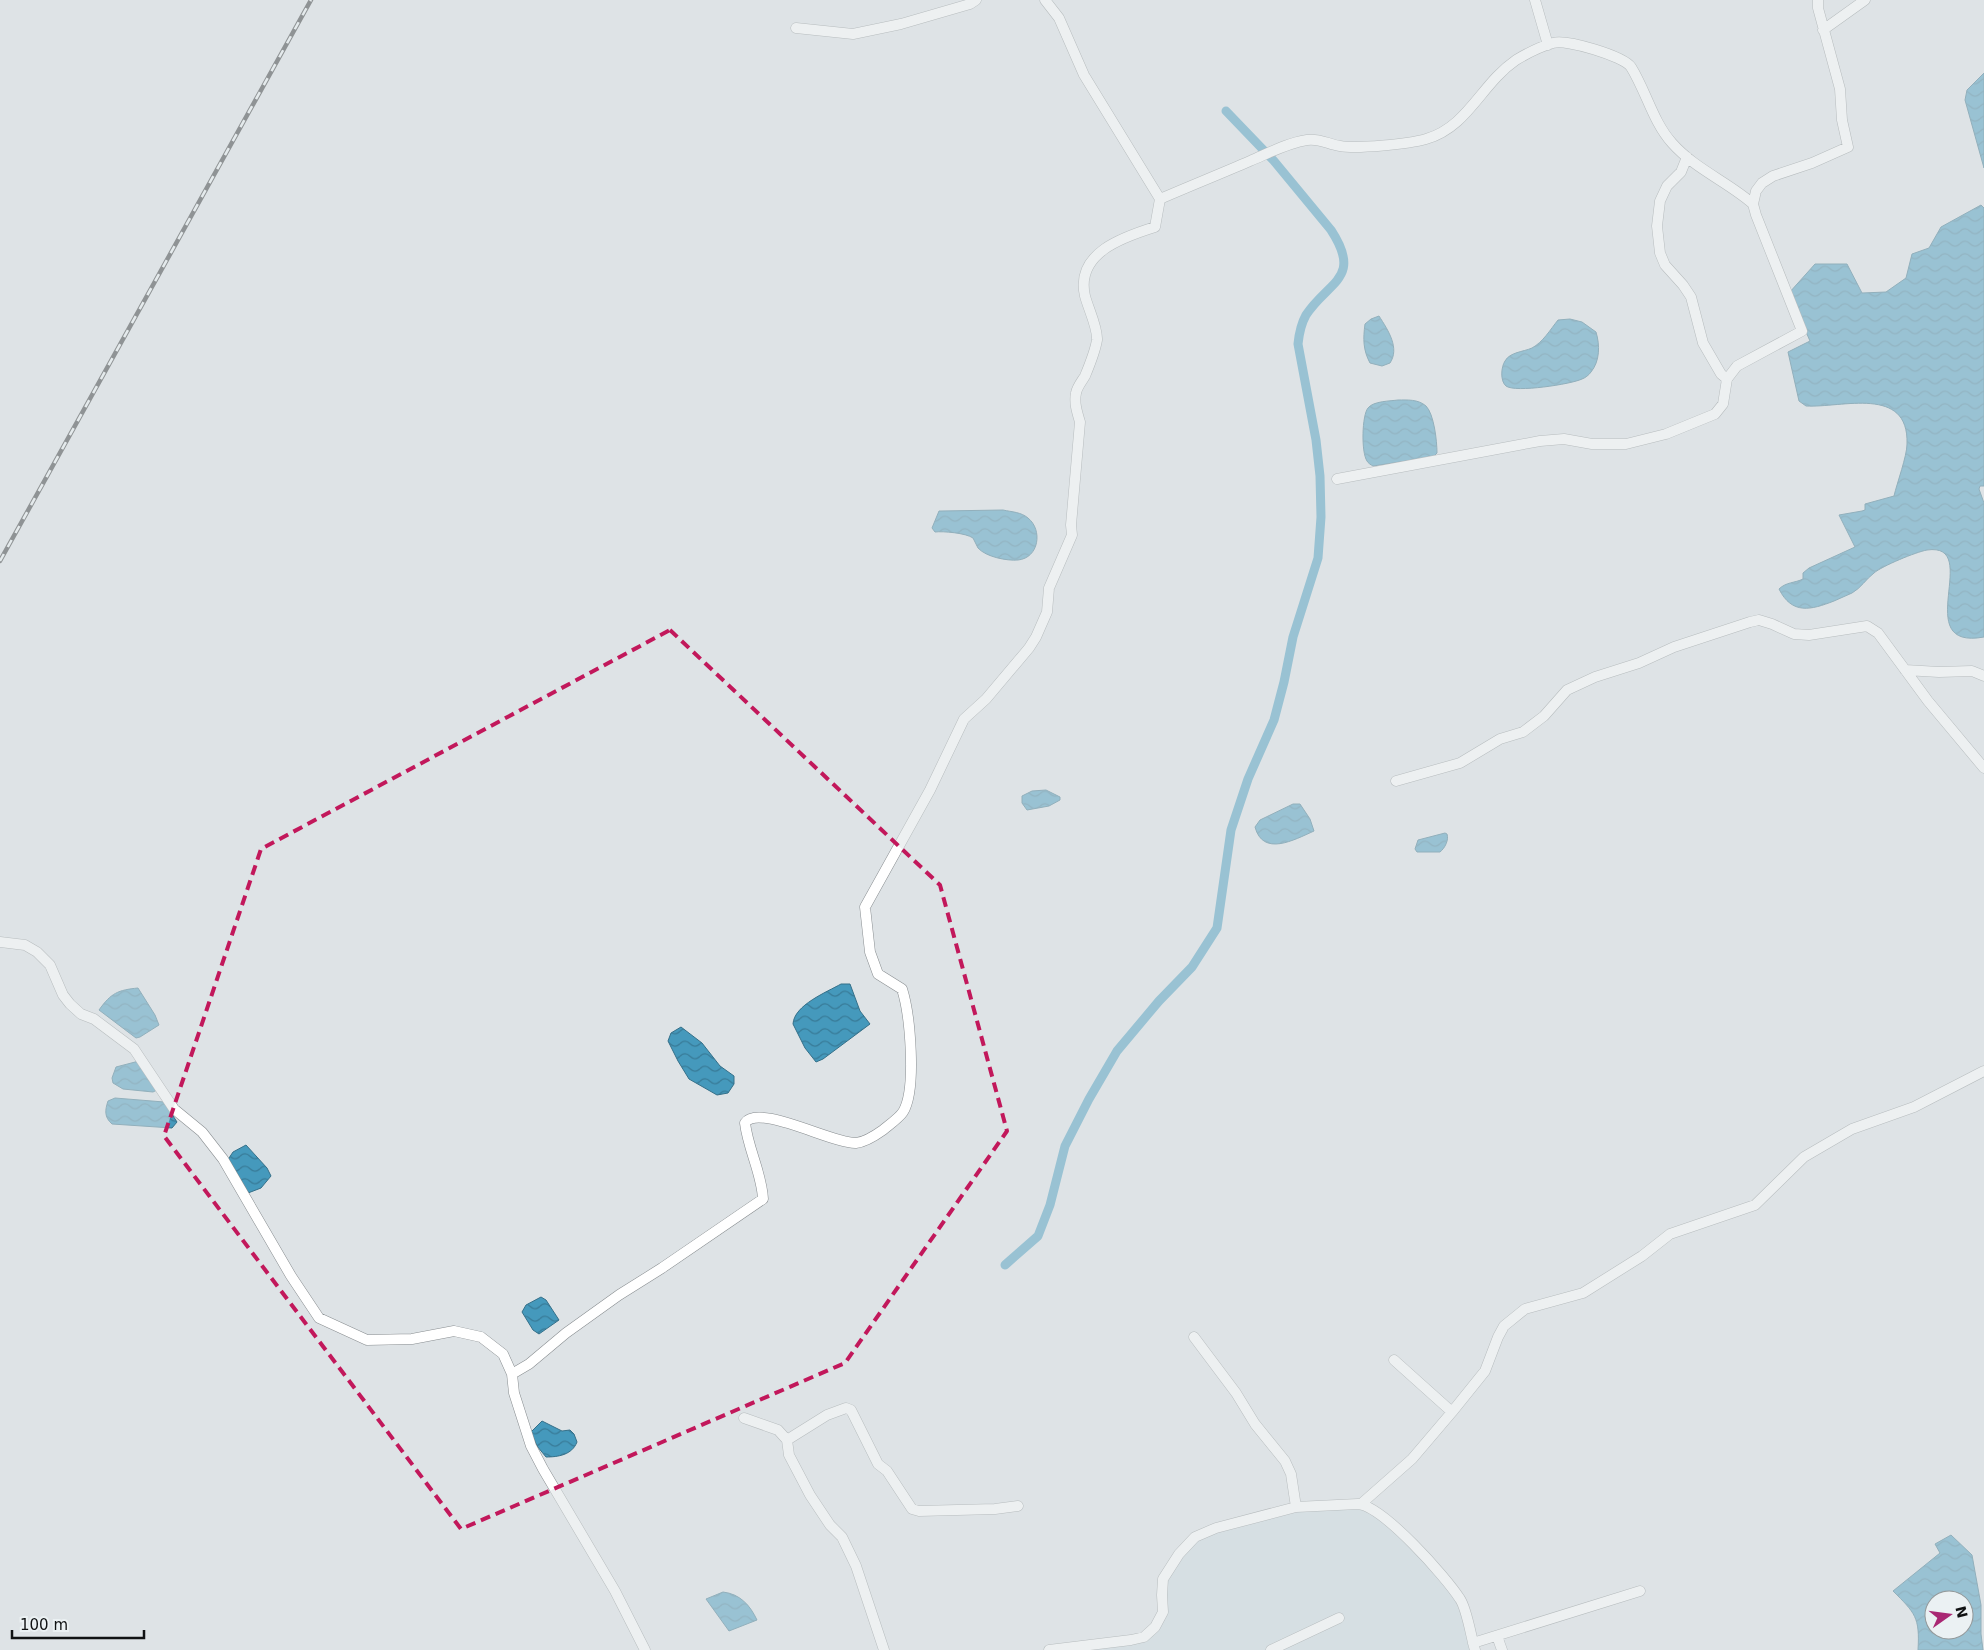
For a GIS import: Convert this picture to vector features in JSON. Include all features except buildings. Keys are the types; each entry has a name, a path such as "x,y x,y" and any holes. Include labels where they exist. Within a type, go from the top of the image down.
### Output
{"street":[{"path":"796,28 853,34 901,24 970,4 976,0"},
{"path":"512,1374 529,1364 566,1333 619,1295 763,1199 762,1185 746,1133 745,1123 747,1120 756,1117 772,1118 839,1141 857,1143 875,1136 902,1113 909,1096 912,1079 906,1003 902,989 878,974 870,952 865,907 930,790 964,719 986,699 1029,648 1047,612 1049,588 1072,535 1071,525 1080,422 1076,408 1076,391 1093,357 1097,338 1084,294 1084,278 1090,261 1112,244 1125,237 1155,227 1160,199 1084,75 1059,18 1046,0"},
{"path":"1535,0 1548,45"},
{"path":"1337,479 1540,441 1564,440 1592,444 1626,444 1666,434 1715,414 1722,404 1727,379 1737,366 1802,331 1759,224 1753,204 1756,191 1762,183 1773,176 1812,163 1848,147 1842,120 1840,89 1823,30 1818,0"},
{"path":"1823,30 1866,0"},
{"path":"1160,199 1281,147 1305,140 1313,139 1340,146 1374,146 1426,139 1444,131 1465,116 1490,84 1516,60 1555,42 1579,44 1603,52 1629,65 1657,120 1671,142 1706,172 1736,189 1753,204"},
{"path":"1687,157 1681,172 1668,186 1660,201 1657,226 1660,253 1665,264 1691,297 1703,343 1711,360 1727,379"},
{"path":"1396,781 1460,763 1500,739 1523,732 1544,716 1567,690 1595,677 1639,664 1674,647 1759,620 1794,634 1809,634 1867,626 1878,633 1928,701 1984,768"},
{"path":"1905,670 1938,672 1972,671 1984,676"},
{"path":"0,942 25,945 37,952 50,964 63,995 70,1004 81,1014 94,1019 118,1035 134,1049 174,1108 202,1132 223,1159 291,1276 319,1318 367,1340 412,1339 454,1331 481,1336 503,1354 512,1374 514,1393 531,1446 616,1592 645,1650"},
{"path":"1361,1504 1412,1459 1452,1412 1486,1371 1504,1326 1526,1309 1583,1293 1642,1256 1670,1234 1755,1205 1804,1157 1852,1129 1914,1107 1984,1071"},
{"path":"1194,1337 1236,1393 1255,1424 1284,1461 1291,1474 1296,1507"},
{"path":"1394,1360 1452,1412"},
{"path":"788,1440 828,1415 846,1408 851,1410 878,1464 887,1471 912,1509 919,1511 995,1509 1018,1506"},
{"path":"744,1418 778,1430 788,1440 789,1455 810,1495 830,1525 842,1537 856,1566 884,1650"},
{"path":"1049,1650 1144,1637 1156,1627 1163,1612 1163,1579 1179,1554 1195,1537 1216,1528 1296,1507 1365,1504 1392,1522 1461,1600 1474,1646 1497,1636 1640,1591"},
{"path":"1271,1650 1339,1618"},
{"path":"1497,1636 1502,1650"}],"highlighted area":[{"path":"670,630 940,885 1007,1131 845,1363 461,1529 164,1136 261,849"}],"shaded area":[{"path":"1365,1505 1391,1522 1459,1601 1474,1650 1069,1650 1126,1644 1156,1628 1164,1579 1195,1538 1292,1508"}],"water":[{"path":"1984,73 1984,168 1965,100 1967,90"},
{"path":"1981,205 1984,208 1984,486 1980,486 1979,489 1984,503 1984,637 1962,637 1951,628 1948,614 1949,562 1943,552 1927,550 1908,556 1878,570 1850,594 1818,607 1796,607 1784,597 1779,589 1803,579 1803,573 1809,568 1855,547 1839,515 1865,510 1865,504 1894,496 1907,444 1905,426 1897,413 1885,407 1854,403 1806,406 1799,401 1788,352 1810,341 1789,293 1815,264 1847,264 1862,293 1886,292 1906,278 1912,254 1929,248 1941,227"},
{"path":"1379,316 1392,339 1394,351 1390,363 1382,366 1370,363 1364,344 1365,324"},
{"path":"1570,319 1582,322 1596,332 1599,347 1598,358 1589,374 1576,381 1556,385 1520,389 1506,386 1503,381 1502,370 1507,358 1532,348 1546,336 1558,320"},
{"path":"1398,400 1416,401 1426,406 1429,410 1436,435 1437,453 1433,457 1373,466 1367,461 1364,450 1363,425 1366,412 1374,404"},
{"path":"1003,510 1025,516 1033,523 1036,529 1037,536 1034,549 1025,558 1013,560 991,556 978,548 970,536 935,532 932,528 939,511"},
{"path":"1046,790 1060,797 1060,800 1049,806 1027,810 1022,803 1022,796 1032,791"},
{"path":"1293,804 1300,804 1310,819 1314,831 1289,842 1272,844 1265,842 1259,836 1255,827 1260,820"},
{"path":"1447,834 1447,841 1440,852 1417,852 1415,849 1418,840"},
{"path":"841,984 850,984 860,1011 870,1024 823,1059 816,1062 805,1048 793,1024 795,1017 805,1005"},
{"path":"138,988 159,1025 136,1038 99,1010 115,993"},
{"path":"681,1027 702,1043 720,1066 734,1076 734,1084 728,1093 717,1095 689,1079 668,1041 671,1033"},
{"path":"139,1061 157,1090 153,1092 123,1089 113,1083 112,1078 116,1067"},
{"path":"115,1098 164,1102 177,1122 172,1128 112,1124 106,1116 106,1110 108,1101"},
{"path":"246,1145 267,1168 271,1176 261,1188 248,1193 227,1161 233,1152"},
{"path":"541,1297 546,1300 559,1320 539,1334 533,1330 522,1312 526,1305"},
{"path":"542,1421 562,1431 570,1430 577,1442 572,1450 560,1456 546,1457 537,1446 531,1432"},
{"path":"1951,1535 1972,1555 1981,1605 1983,1650 1918,1650 1917,1623 1911,1611 1893,1591 1940,1553 1935,1544"},
{"path":"723,1592 734,1595 744,1601 757,1620 729,1631 706,1599"}],"waterway":[{"path":"1005,1265 1038,1236 1050,1205 1065,1146 1089,1099 1117,1051 1159,1001 1192,967 1217,928 1231,830 1248,779 1274,720 1293,637 1318,558 1321,517 1320,476 1316,440 1298,344 1300,329 1306,315 1339,278 1343,269 1344,259 1340,246 1331,230 1274,161 1226,111"}],"railway":[{"path":"0,561 311,0"}]}
